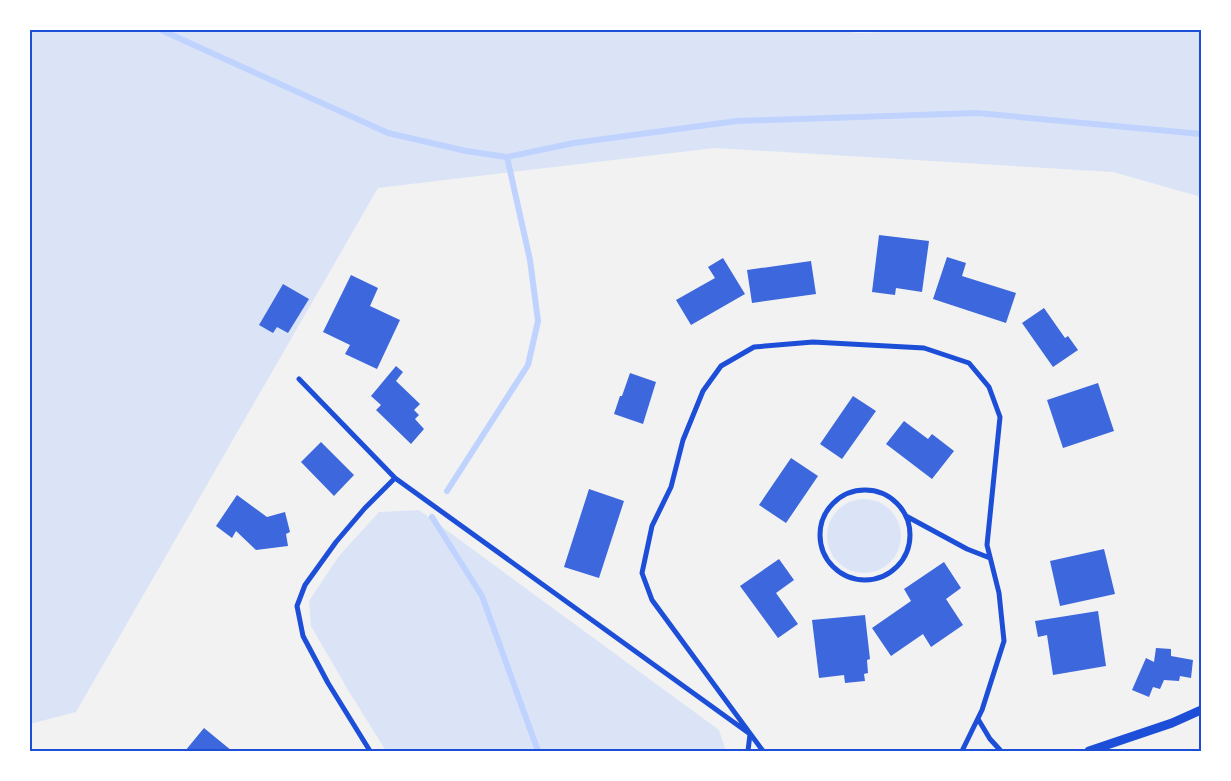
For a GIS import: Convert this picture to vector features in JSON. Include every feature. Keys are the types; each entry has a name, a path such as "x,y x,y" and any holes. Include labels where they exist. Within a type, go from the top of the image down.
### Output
{"street":[{"path":"764,751 652,600 642,573 652,526 671,488 683,440 703,391 722,366 754,346 814,342 924,348 968,364 989,387 1000,417 987,545 999,593 1004,641 982,710 962,751"},
{"path":"299,378 395,478 750,734"},
{"path":"370,751 328,683 302,636 297,606 305,585 336,542 365,508 395,478"},
{"path":"906,516 910,531 909,547 903,561 892,572 878,579 862,580 847,577 834,568 824,556 820,541 820,527 825,513 833,502 845,494 859,490 873,490 887,495 898,504 906,516 967,549 990,558"},
{"path":"1089,751 1172,723 1201,710"},
{"path":"978,719 1000,751"},
{"path":"748,751 750,734"}],"shaded area":[{"path":"30,30 819,30 863,33 919,30 1201,30 1201,197 1113,172 715,148 378,188 76,712 30,724"},
{"path":"864,499 878,502 890,510 898,522 901,536 898,550 890,562 878,570 864,573 850,570 838,562 830,550 827,536 830,522 838,510 850,502"},
{"path":"419,510 719,730 726,751 386,751 311,626 309,601 339,556 379,512"}],"building":[{"path":"879,235 929,241 922,292 896,288 895,295 872,292"},
{"path":"947,257 966,263 962,276 1016,293 1006,323 933,299"},
{"path":"723,258 745,294 691,325 676,300 715,278 708,267"},
{"path":"811,261 816,294 752,303 747,270"},
{"path":"351,275 378,288 370,306 400,320 377,369 345,354 350,345 323,332"},
{"path":"283,284 309,299 288,333 277,327 273,333 259,325"},
{"path":"1044,308 1065,338 1068,336 1078,350 1053,367 1022,323"},
{"path":"396,366 403,372 396,381 420,404 414,410 419,415 415,419 424,429 411,444 376,410 381,405 371,396"},
{"path":"630,373 656,382 643,424 614,414"},
{"path":"1098,383 1114,431 1063,448 1047,400"},
{"path":"853,396 876,411 842,459 820,444"},
{"path":"904,421 928,439 932,434 954,451 932,479 886,444"},
{"path":"321,442 354,475 334,496 301,462"},
{"path":"791,458 818,476 786,523 759,505"},
{"path":"589,489 624,501 599,578 564,567"},
{"path":"237,495 267,517 285,512 290,532 286,534 288,546 256,550 236,531 232,538 216,526"},
{"path":"1104,549 1115,594 1060,606 1050,561"},
{"path":"779,559 794,580 776,593 798,624 778,638 740,586"},
{"path":"944,562 961,588 946,599 963,625 931,647 923,634 891,656 872,628 911,601 904,589"},
{"path":"1098,611 1106,666 1053,675 1047,635 1038,637 1035,621"},
{"path":"865,615 870,659 867,660 868,673 864,674 865,681 845,683 844,675 819,678 812,620"},
{"path":"1156,648 1171,649 1171,656 1193,660 1191,678 1180,676 1179,681 1164,680 1160,689 1153,687 1149,697 1132,690 1146,658 1154,662"},
{"path":"204,728 232,751 185,751"}],"waterway":[{"path":"161,30 388,133 466,151 507,157 574,143 737,121 977,113 1201,134"},
{"path":"447,491 528,365 538,321 530,260 507,157"},
{"path":"432,517 482,596 538,751"}]}
